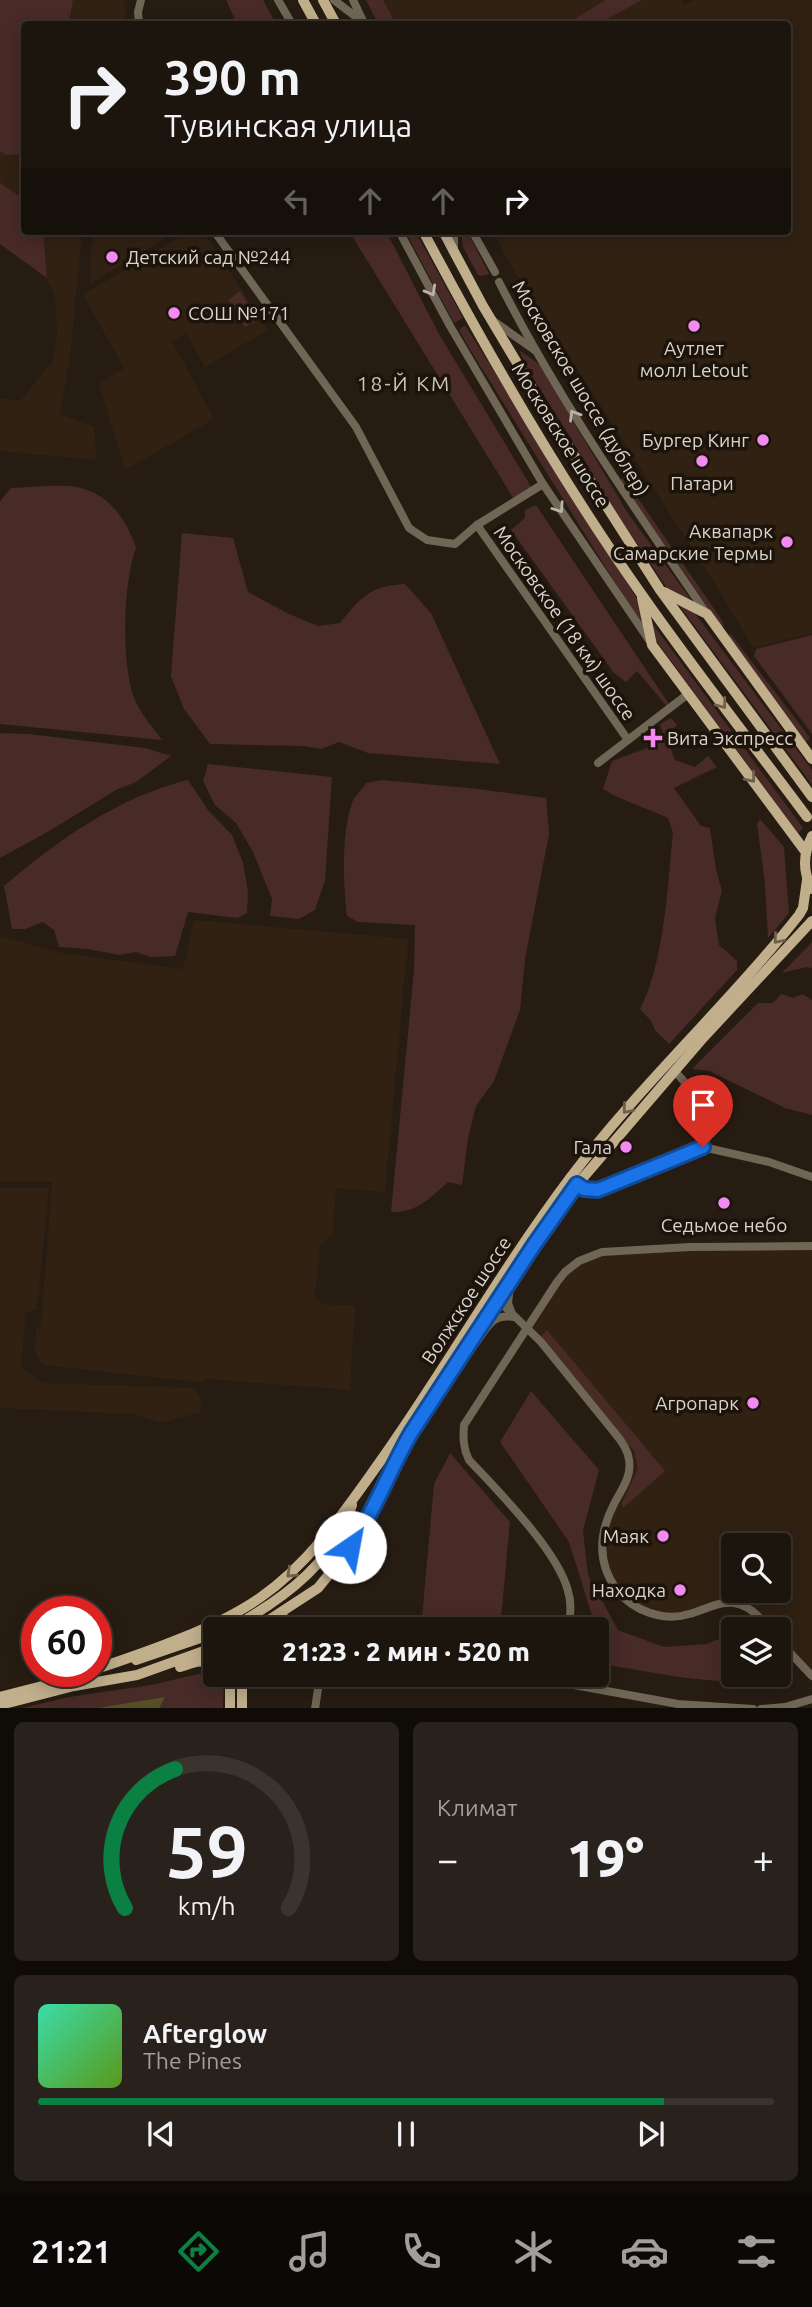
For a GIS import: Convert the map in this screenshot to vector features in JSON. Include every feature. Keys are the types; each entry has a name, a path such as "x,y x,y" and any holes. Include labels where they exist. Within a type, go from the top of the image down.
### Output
{"main road":[{"path":"303,0 314,21"},
{"path":"323,0 334,21"},
{"name":"Московское шоссе","path":"425,235 458,298 565,477 641,594 807,817"},
{"name":"Московское шоссе","path":"445,235 491,319 580,467 660,590 812,797"},
{"path":"458,298 475,290"},
{"path":"660,590 707,614 812,759"},
{"path":"641,594 652,645 805,851 812,836"},
{"name":"Волжское шоссе","path":"273,1617 318,1588 360,1534 411,1433 464,1353 513,1258 572,1176 797,918 803,908 809,885 805,851"},
{"name":"Волжское шоссе","path":"112,1664 218,1622 259,1599 299,1566 354,1498 484,1312 498,1300 577,1184 703,1038 812,920"},
{"path":"249,1617 287,1593 320,1561 344,1527 354,1498"},
{"path":"278,1617 318,1588"},
{"path":"285,1617 318,1588"},
{"path":"115,1663 149,1657 203,1637"},
{"path":"0,1705 158,1669 203,1652"},
{"path":"158,1669 178,1668 203,1661"},
{"path":"0,1697 38,1687"},
{"path":"230,1687 230,1708"},
{"path":"239,1687 242,1708"},
{"path":"242,1708 243,1687"}],"street":[{"path":"139,21 141,0"},
{"path":"278,0 290,21"},
{"path":"334,0 361,21"},
{"path":"353,0 364,21"},
{"name":"Московское (18 км) шоссе","path":"218,235 356,427 409,528 427,540 455,544 477,525 543,484"},
{"path":"401,235 469,359 543,484 652,645"},
{"path":"454,235 454,253"},
{"name":"Московское шоссе (дублер)","path":"474,235 495,272"},
{"name":"Московское шоссе (дублер)","path":"499,282 610,474 707,614"},
{"path":"491,319 538,352"},
{"name":"Московское (18 км) шоссе","path":"477,525 628,740"},
{"path":"598,763 688,694"},
{"path":"675,1072 695,1096 703,1147"},
{"path":"577,1184 584,1189 598,1190 703,1147 769,1162 812,1177"},
{"path":"569,1617 569,1593 560,1569 542,1543 464,1451 464,1425 526,1328 565,1272 589,1256 602,1252 691,1247 812,1246"},
{"path":"513,1258 508,1275 496,1293 498,1300 541,1342 624,1445 629,1458 627,1479 607,1518 602,1538 603,1562 619,1592 639,1608 660,1616 680,1617 721,1603 738,1604 758,1617"},
{"path":"513,1277 508,1297 514,1317"},
{"path":"464,1353 474,1346 494,1318 505,1315 514,1317"},
{"path":"791,1654 812,1676"},
{"path":"315,1708 319,1687"},
{"path":"600,1687 678,1704 737,1708"},
{"path":"773,1708 812,1699"}],"shaded area":[{"path":"0,0 73,0 70,21 21,21 21,154 6,155 0,151"},
{"path":"73,0 124,0 127,21 70,21"},
{"path":"226,0 263,0 274,21 236,21"},
{"path":"366,0 383,0 394,21 376,21"},
{"path":"378,0 681,0 684,5 694,0 812,0 812,633 753,648 513,269 494,235 791,235 791,21 389,21"},
{"path":"606,0 642,0 604,21 571,21"},
{"path":"0,151 6,155 21,154 21,197 0,183"},
{"path":"0,183 21,197 21,235 43,235 47,278 0,244"},
{"path":"43,235 82,235 70,358 60,414 94,427 97,460 0,451 0,398 20,401 52,362 57,335 55,296 47,278"},
{"name":"Детский сад №244","path":"92,235 170,235 90,284"},
{"name":"СОШ №171","path":"182,235 206,235 268,330 205,367 186,333 172,341 214,419 125,470 99,384 124,368 83,295"},
{"path":"351,235 388,235 439,334 533,490 515,501"},
{"path":"407,235 417,235 463,318 454,323"},
{"path":"462,235 469,235 489,274 478,275 463,247"},
{"path":"240,291 258,319 245,327 228,300"},
{"path":"465,325 639,602 647,634 471,351 459,330"},
{"path":"519,350 540,365 627,512 694,604 667,588 618,515 529,371"},
{"path":"624,478 721,619 724,625 722,628 620,480"},
{"path":"77,487 101,497 123,519 132,538 136,548 128,582 125,627 128,671 137,704 162,740 0,724 0,501 11,488"},
{"path":"536,505 671,707 669,709 637,671 626,682 614,673 511,530 525,518 525,510"},
{"path":"182,533 233,538 248,592 318,626 340,623 354,606 375,590 405,584 431,613 500,764 368,753 339,742 321,749 303,746 210,744 184,709 171,676"},
{"path":"676,601 691,608 812,770 812,785"},
{"path":"652,623 803,828 798,833 657,642"},
{"path":"730,633 810,738 806,742 729,636"},
{"path":"812,635 812,734 754,656 756,649"},
{"path":"671,718 677,725 671,731 670,746 675,760 695,767 708,756 717,767 674,788 701,826 710,828 722,891 715,918 719,945 737,961 737,970 669,1044 640,1009 655,969 660,946 673,833 668,818 603,789 612,761 665,739 660,724"},
{"path":"0,733 145,748 171,756 136,782 116,790 0,858"},
{"path":"208,764 332,777 325,880 315,910 299,919 270,916 272,899 253,852 236,823 215,805 203,781"},
{"path":"188,780 208,810 232,835 243,863 248,892 247,913 237,918 188,912 175,956 151,957 136,952 119,955 59,947 54,930 43,922 25,929 12,929 4,886 46,852 90,822 137,797"},
{"path":"382,780 546,798 549,834 525,959 520,1010 494,1081 476,1106 468,1138 462,1185 448,1182 429,1199 400,1212 391,1212 414,970 415,925 358,922 347,916 344,873 346,827 353,800 366,783"},
{"path":"760,819 784,847 789,913 768,938 765,884 757,824"},
{"path":"194,920 408,939 385,1192 336,1188 333,1234 320,1246 315,1298 323,1304 355,1306 350,1390 208,1379 199,1382 42,1365 35,1350 36,1329 41,1325 52,1182 0,1182 0,936 62,953 183,969"},
{"path":"812,942 812,968 782,973"},
{"path":"781,994 793,998 802,994 812,1000 812,1115 785,1108 709,1071 692,1069 758,1003 773,1003"},
{"path":"0,1188 49,1188 37,1309 26,1313 21,1367 43,1383 194,1388 202,1401 201,1412 161,1423 133,1414 0,1408"},
{"path":"812,1246 812,1678 791,1653 791,1617 759,1617 754,1612 730,1603 670,1617 639,1608 612,1582 602,1556 604,1527 629,1472 624,1445 526,1328 565,1272 589,1256 638,1250"},
{"path":"547,1330 665,1471 623,1508 622,1503 638,1469 634,1451 539,1338"},
{"path":"531,1391 599,1470 583,1531 588,1575 618,1630 664,1647 707,1644 721,1638 721,1681 664,1675 609,1665 609,1617 593,1617 569,1542 500,1442"},
{"path":"450,1453 510,1522 501,1617 422,1617 434,1484"},
{"path":"203,1673 203,1687 224,1687 223,1708 22,1708 69,1697 151,1685"},
{"path":"165,1697 159,1708 98,1708"}],"place":[{"name":"Детский сад №244","path":"112,257"},
{"name":"СОШ №171","path":"174,313"},
{"name":"Аутлет молл Letout","path":"694,326"},
{"name":"Бургер Кинг","path":"763,440"},
{"name":"Патари","path":"702,461"},
{"name":"Аквапарк Самарские Термы","path":"787,542"},
{"name":"Вита Экспресс","path":"653,738"},
{"name":"Гала","path":"626,1147"},
{"name":"Седьмое небо","path":"724,1203"},
{"name":"Агропарк","path":"753,1403"},
{"name":"Маяк","path":"663,1536"},
{"name":"Находка","path":"680,1590"}],"district":[{"name":"18-Й КМ","path":"404,383"}],"route":[{"path":"350,1547 377,1503 411,1433 577,1184 584,1189 598,1190 703,1147"}]}
